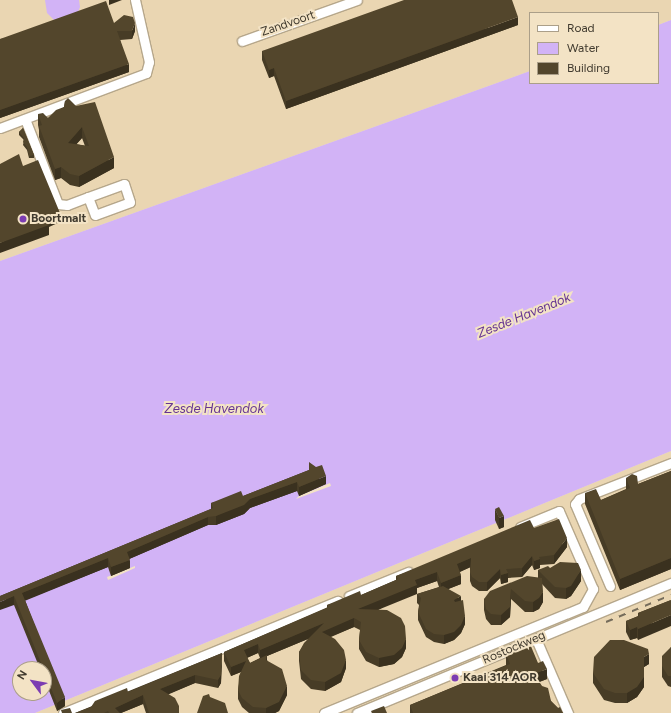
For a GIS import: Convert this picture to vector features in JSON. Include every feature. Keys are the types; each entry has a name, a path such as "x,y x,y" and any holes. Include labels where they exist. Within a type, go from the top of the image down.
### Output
{"street":[{"path":"0,128 146,73 149,62 135,0"},
{"name":"Zandvoort","path":"242,41 357,0"},
{"path":"24,119 58,204 67,205 88,197 124,184 130,202 95,215 88,197"},
{"path":"610,586 575,504 579,499 671,463"},
{"path":"324,713 583,607 593,589 559,511 507,532"},
{"path":"63,713 418,568"},
{"name":"Rostockweg","path":"357,713 671,583"},
{"path":"536,638 568,713"}],"shaded area":[{"path":"0,0 671,0 671,20 659,25 659,12 529,12 529,71 0,261"},
{"path":"671,451 671,713 35,713"}],"water":[{"path":"45,0 79,0 80,7 78,12 54,20 47,13"},
{"name":"Zesde Havendok","path":"671,20 671,451 35,713 0,713 0,261 529,71 529,84 659,84 659,25"}],"pier":[{"path":"330,483 331,486 296,499 299,496"},
{"path":"135,566 135,568 108,580 107,577"}],"building":[{"path":"404,0 512,0 518,17 286,101 274,68 269,70 262,51"},
{"path":"106,1 114,23 124,15 133,17 135,23 132,31 117,31 129,64 0,110 0,39"},
{"path":"68,98 76,106 95,102 114,157 79,176 70,174 61,167 55,169 39,126 42,125 38,114 43,113 48,118 56,110 64,107 65,101","holes":["82,127 89,146 68,143"]},
{"path":"23,128 34,155 29,156 27,147 23,142 24,138 19,132"},
{"path":"19,154 23,166 38,160 60,213 46,218 49,225 0,243 0,164"},
{"path":"309,462 316,467 322,465 326,476 299,487 297,482 250,499 244,505 216,516 208,517 127,552 130,560 111,567 108,558 22,593 50,661 40,661 14,596 0,602 0,596 213,508 211,503 241,491 243,496 309,470"},
{"path":"671,471 671,558 620,579 585,493 596,489 601,500 630,488 626,478 632,474 637,476 638,484"},
{"path":"499,507 504,516 499,518 495,509"},
{"path":"559,519 567,538 554,555 539,557 540,559 534,561 532,556 522,568 506,569 508,573 501,575 500,569 487,582 479,582 472,577 470,572 471,558 457,564 461,575 441,583 437,572 415,580 417,585 358,609 387,610 401,618 405,626 406,639 402,648 394,655 379,658 366,652 359,640 361,622 354,618 322,632 335,639 344,650 346,660 341,673 325,682 311,680 301,670 299,652 304,643 324,623 260,650 258,644 244,650 250,663 267,655 266,660 282,669 287,686 279,702 266,708 253,707 242,698 238,690 239,676 246,661 231,667 224,652 328,607 327,605 360,591 361,595 398,579 396,576 530,520 534,528"},
{"path":"560,562 578,563 581,570 571,586 566,588 555,587 538,570 548,566 550,568"},
{"path":"527,576 542,578 543,592 539,598 533,602 525,601 511,589 510,607 501,615 491,614 486,609 484,599 490,591"},
{"path":"443,586 461,596 454,600 455,602 463,600 465,616 461,625 454,632 444,635 434,634 426,629 418,612 421,598 417,594"},
{"path":"671,600 671,615 638,629 637,627 630,630 626,621 639,616 638,613"},
{"path":"610,640 624,640 648,649 649,654 644,657 644,677 637,687 627,693 615,693 604,689 593,673 594,657"},
{"path":"530,644 538,663 543,661 547,669 534,674 542,686 548,688 551,701 558,708 560,707 563,713 413,713 410,705 510,664 506,654"},
{"path":"671,647 671,676 668,676 662,666 662,656"},
{"path":"222,653 221,675 218,680 195,675 160,689 175,698 179,706 179,713 149,713 143,695 115,708 120,713 109,713 108,711 104,713 75,713 91,707 95,701 127,688 128,692"},
{"path":"52,666 65,697 57,703 52,691"},
{"path":"209,694 210,697 225,703 228,713 197,713 203,696"},
{"path":"384,706 387,713 372,713 371,711"},
{"path":"70,708 72,713 62,713 61,710"}],"railway":[{"path":"606,622 671,595"}],"place":[{"name":"Boortmalt","path":"23,219"},
{"name":"Kaai 314 AOR","path":"455,678"}]}
